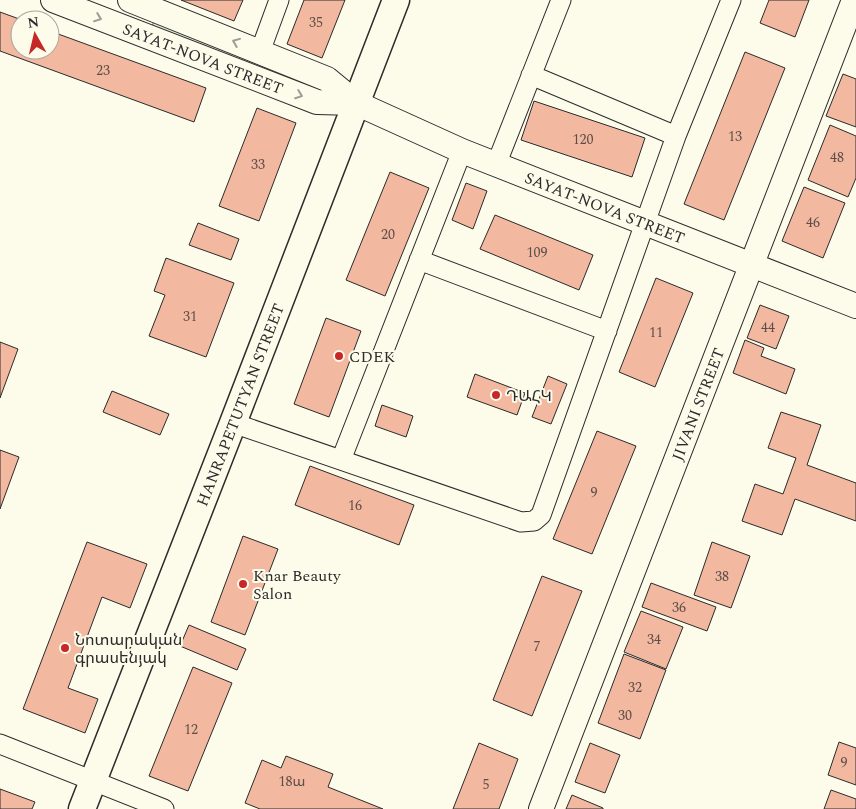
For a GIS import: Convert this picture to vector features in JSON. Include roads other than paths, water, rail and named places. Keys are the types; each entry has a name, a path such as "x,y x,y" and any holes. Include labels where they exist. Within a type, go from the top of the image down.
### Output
{"main road":[{"name":"HANRAPETUTYAN STREET","path":"82,809 396,0"}],"street":[{"name":"SAYAT-NOVA STREET","path":"53,0 317,102 356,103"},
{"path":"260,52 279,0"},
{"path":"496,165 561,0"},
{"path":"233,424 521,522 534,521 541,515 676,136 731,0"},
{"name":"JIVANI STREET","path":"540,809 854,0"},
{"name":"SAYAT-NOVA STREET","path":"137,3 328,79 356,103 462,152 856,306"},
{"path":"134,32 137,3"},
{"path":"531,75 676,136"},
{"path":"341,460 462,152"},
{"path":"419,260 607,331"},
{"path":"0,744 164,809"}],"place":[{"name":"CDEK","path":"339,356"},
{"name":"ԴԱՀԿ","path":"496,395"},
{"name":"Knar Beauty Salon","path":"243,584"},
{"name":"Նոտարական գրասենյակ","path":"65,648"}]}
